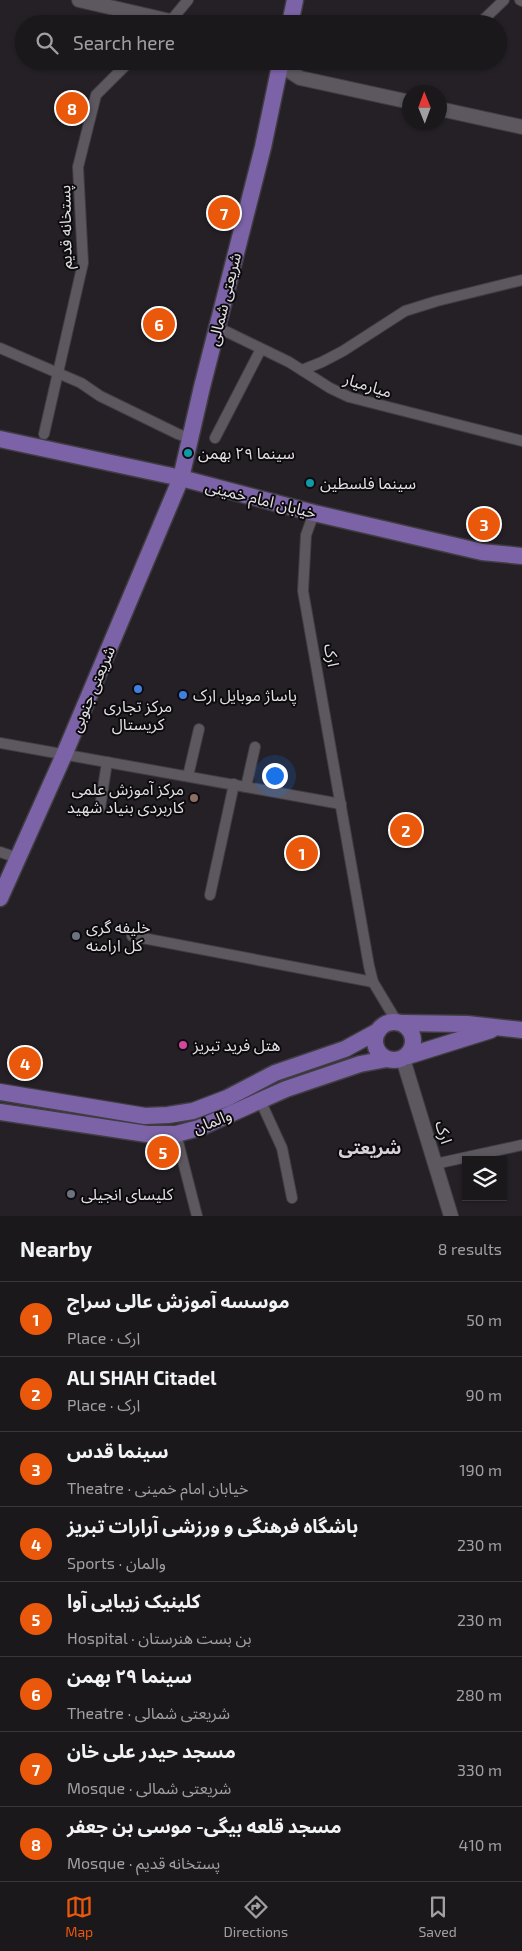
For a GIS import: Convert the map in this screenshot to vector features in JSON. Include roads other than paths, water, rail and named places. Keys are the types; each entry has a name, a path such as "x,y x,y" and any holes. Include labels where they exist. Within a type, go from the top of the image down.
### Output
{"main road":[{"path":"292,15 295,0"},
{"name":"شریعتی شمالی","path":"181,478 263,147 277,70"},
{"name":"خیابان امام خمینی","path":"0,438 181,478 314,513 482,552 522,556"},
{"name":"شریعتی جنوبی","path":"0,898 64,754 181,478"},
{"path":"399,1023 411,1030 414,1041 411,1051 399,1058 378,1052 376,1036 378,1031 386,1024 399,1023 466,1024 522,1030"},
{"name":"والمان","path":"0,1112 146,1134 176,1134 199,1128 286,1089 360,1064 399,1058 498,1028"},
{"name":"والمان","path":"0,1094 145,1116 193,1111 227,1098 275,1073 345,1049 378,1031"}],"street":[{"path":"79,0 141,15"},
{"path":"179,15 188,0"},
{"path":"487,15 499,2"},
{"name":"پستخانه قدیم","path":"44,434 83,263 78,166 96,95 121,70"},
{"path":"288,70 300,78 402,100"},
{"path":"447,111 522,127"},
{"path":"302,370 344,351 405,311 522,280"},
{"name":"میارمیار","path":"217,327 302,370 330,388 349,397 522,440"},
{"path":"0,348 81,383 100,396 190,438"},
{"path":"215,438 261,349"},
{"name":"ارک","path":"314,513 306,536 303,591 372,982 399,1023"},
{"path":"188,776 199,729"},
{"path":"0,743 341,804"},
{"path":"246,787 255,747"},
{"path":"100,808 107,762"},
{"path":"210,895 234,784"},
{"path":"0,852 18,858"},
{"path":"132,936 372,982"},
{"name":"ارک","path":"399,1058 451,1216"},
{"path":"260,1100 282,1148 292,1198"},
{"path":"176,1134 197,1216"},
{"path":"435,1164 522,1145"}],"place":[{"name":"مسجد قلعه بیگی- موسی بن جعفر","path":"72,108"},
{"name":"مسجد حیدر علی خان","path":"224,213"},
{"name":"سینما ۲۹ بهمن","path":"159,324"},
{"name":"سینما ٢٩ بهمن","path":"188,453"},
{"name":"سینما فلسطین","path":"310,483"},
{"name":"سینما قدس","path":"484,524"},
{"name":"مرکز تجاری کریستال","path":"138,689"},
{"name":"پاساژ موبایل ارک","path":"183,695"},
{"name":"مرکز آموزش علمی کاربردی بنیاد شهید","path":"194,798"},
{"name":"ALI SHAH Citadel","path":"406,830"},
{"name":"موسسه آموزش عالی سراج","path":"302,853"},
{"name":"خلیفه گری کل ارامنه","path":"76,936"},
{"name":"هتل فرید تبریز","path":"183,1045"},
{"name":"باشگاه فرهنگی و ورزشی آرارات تبریز","path":"25,1063"},
{"name":"کلینیک زیبایی آوا","path":"163,1152"},
{"name":"کلیسای انجیلی","path":"71,1194"}],"district":[{"name":"شریعتی","path":"370,1148"}]}
